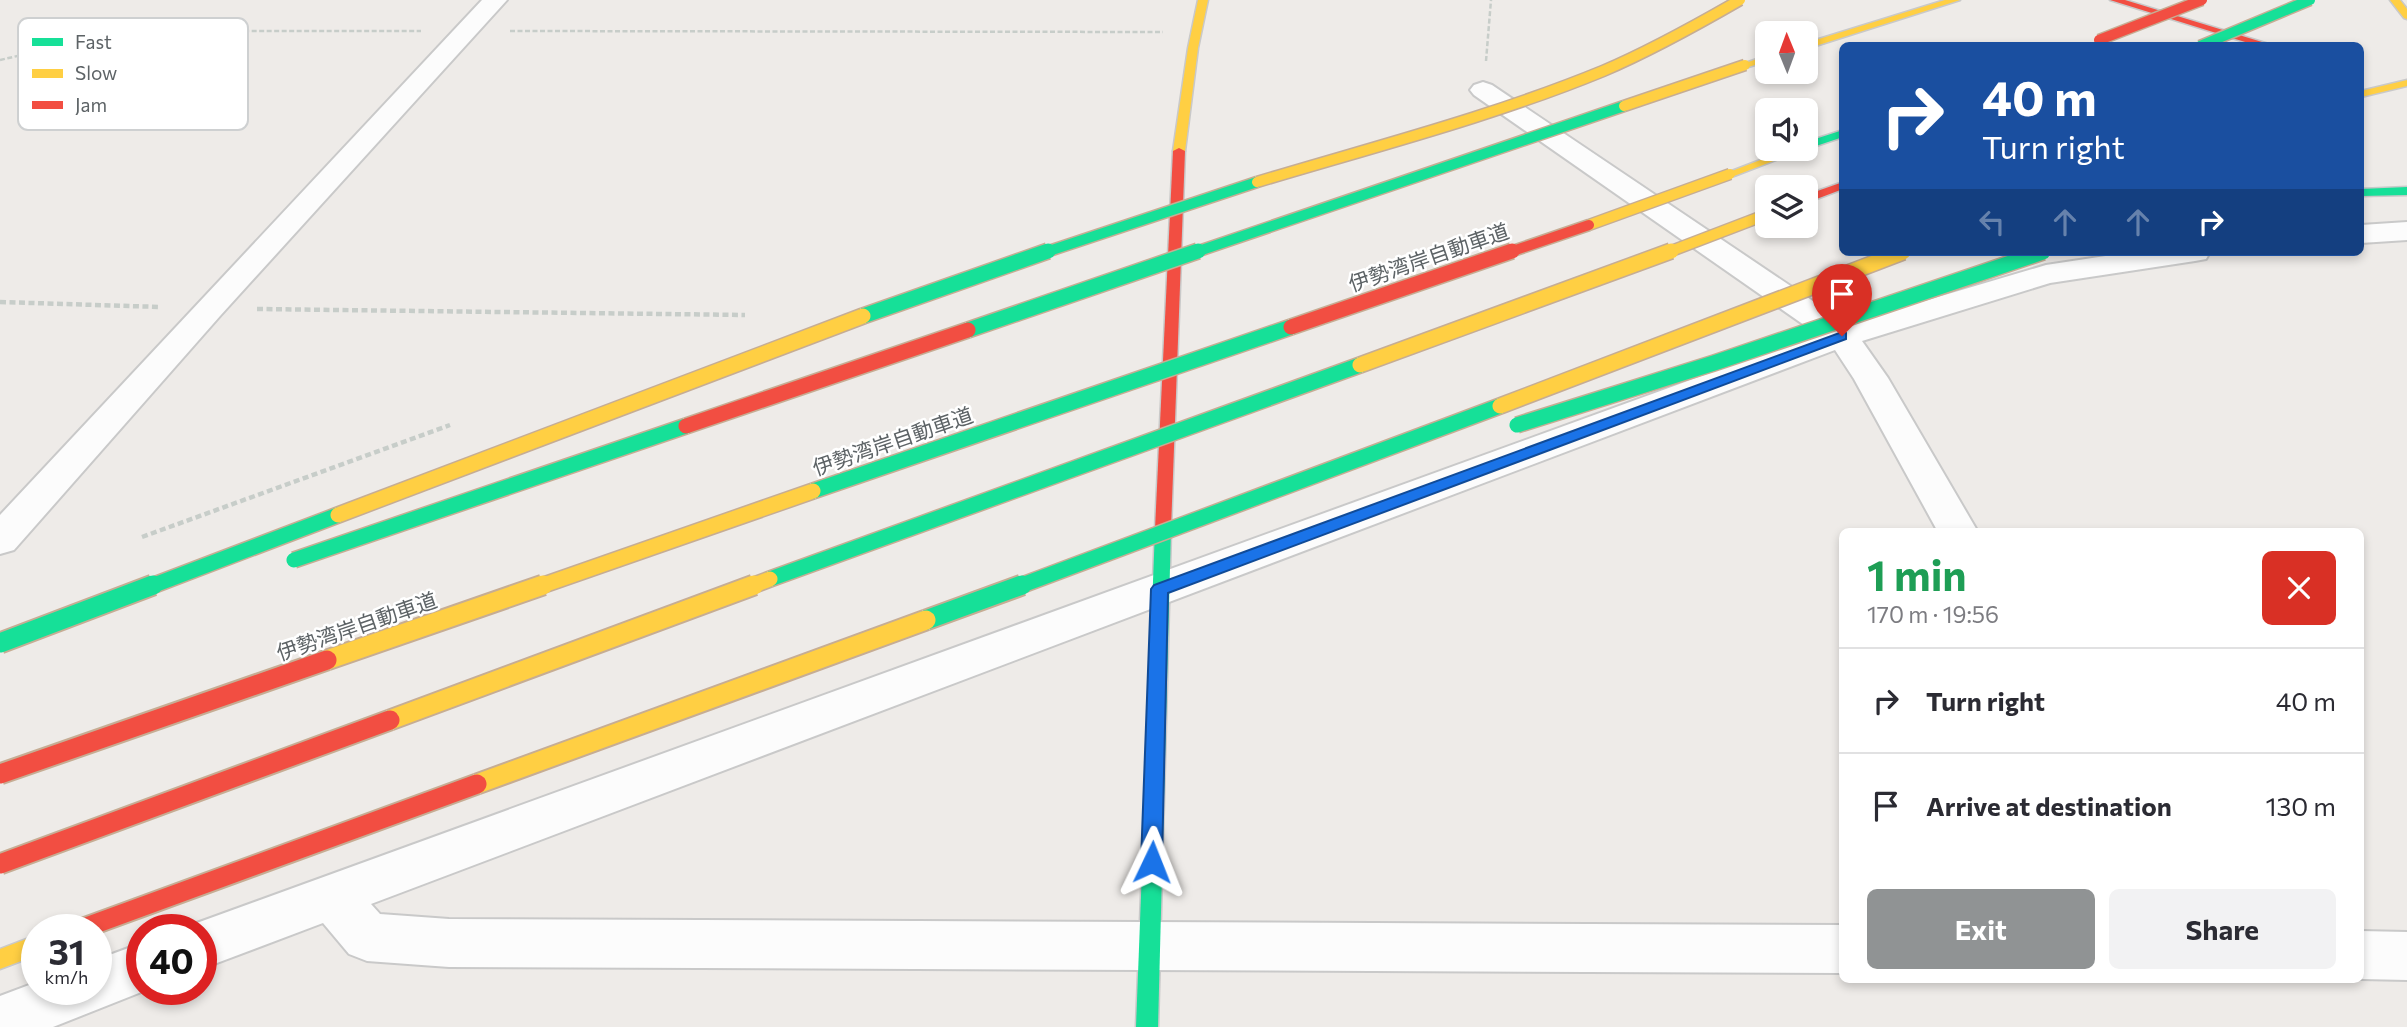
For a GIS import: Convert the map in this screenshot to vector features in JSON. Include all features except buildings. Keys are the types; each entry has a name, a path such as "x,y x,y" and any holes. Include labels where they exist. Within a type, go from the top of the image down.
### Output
{"main road":[{"path":"1147,1027 1160,589 1177,183 1183,105 1203,0"},
{"path":"0,643 938,288 1224,192 1536,97 1605,70 1675,37 1740,0"},
{"path":"1818,42 1955,0"},
{"path":"2115,0 2257,42"},
{"path":"2095,42 2202,0"},
{"path":"2210,42 2310,0"},
{"path":"2395,0 2407,16"},
{"path":"278,566 1755,62"},
{"path":"2380,72 2407,77"},
{"path":"2364,93 2407,83"},
{"path":"1818,142 1839,134"},
{"name":"伊勢湾岸自動車道","path":"0,774 1505,254 1766,161"},
{"path":"1818,194 1839,187"},
{"path":"2364,193 2407,191"},
{"path":"0,864 1017,488 1581,286 1755,219"},
{"path":"112,918 1268,495 1893,256"},
{"path":"1507,428 1714,363 2031,256"},
{"path":"1268,495 1427,451"},
{"path":"0,959 21,951"}],"street":[{"path":"0,540 495,0"},
{"path":"1483,90 1842,336 1871,378 1956,528"},
{"path":"2364,234 2407,231"},
{"path":"217,939 1842,336 2046,274 2168,256"},
{"path":"331,895 367,937 449,943 1839,949"},
{"path":"2364,955 2407,956"},
{"path":"0,1022 44,1005"}],"path":[{"path":"1483,90 1491,0"},
{"path":"248,31 1195,32"},
{"path":"0,60 18,56"},
{"path":"0,302 209,309 753,315 740,320"},
{"path":"130,542 454,424"}],"traffic: fast":[{"path":"2210,42 2310,0"},
{"path":"968,330 1624,106"},
{"path":"1818,142 1839,134"},
{"path":"863,316 938,288 1257,182"},
{"path":"2364,193 2407,191"},
{"path":"1517,425 1714,363 2031,256"},
{"path":"813,491 1291,327"},
{"path":"770,579 1360,365"},
{"path":"926,620 1268,495 1500,406"},
{"path":"294,560 686,426"},
{"path":"0,643 338,515"},
{"path":"1147,1027 1163,529"}],"traffic: slow":[{"path":"1179,151 1193,48 1203,0"},
{"path":"1257,182 1475,117 1561,88 1638,55 1740,0"},
{"path":"1818,42 1955,0"},
{"path":"2395,0 2407,16"},
{"path":"1745,65 1755,62"},
{"path":"1624,106 1745,65"},
{"path":"2364,93 2407,83"},
{"path":"1730,174 1766,161"},
{"path":"1589,225 1730,174"},
{"path":"1360,365 1581,286 1755,219"},
{"path":"1500,406 1893,256"},
{"path":"338,515 863,316"},
{"path":"327,660 813,491"},
{"path":"390,720 770,579"},
{"path":"477,784 926,620"},
{"path":"0,959 21,951"}],"traffic: jam":[{"path":"2115,0 2257,42"},
{"path":"2099,40 2202,0"},
{"path":"1163,529 1179,151"},
{"path":"1818,194 1839,187"},
{"path":"1291,327 1589,225"},
{"path":"686,426 968,330"},
{"path":"0,774 327,660"},
{"path":"0,864 390,720"},
{"path":"112,918 477,784"}],"route":[{"path":"1152,862 1160,589 1842,336"}]}
